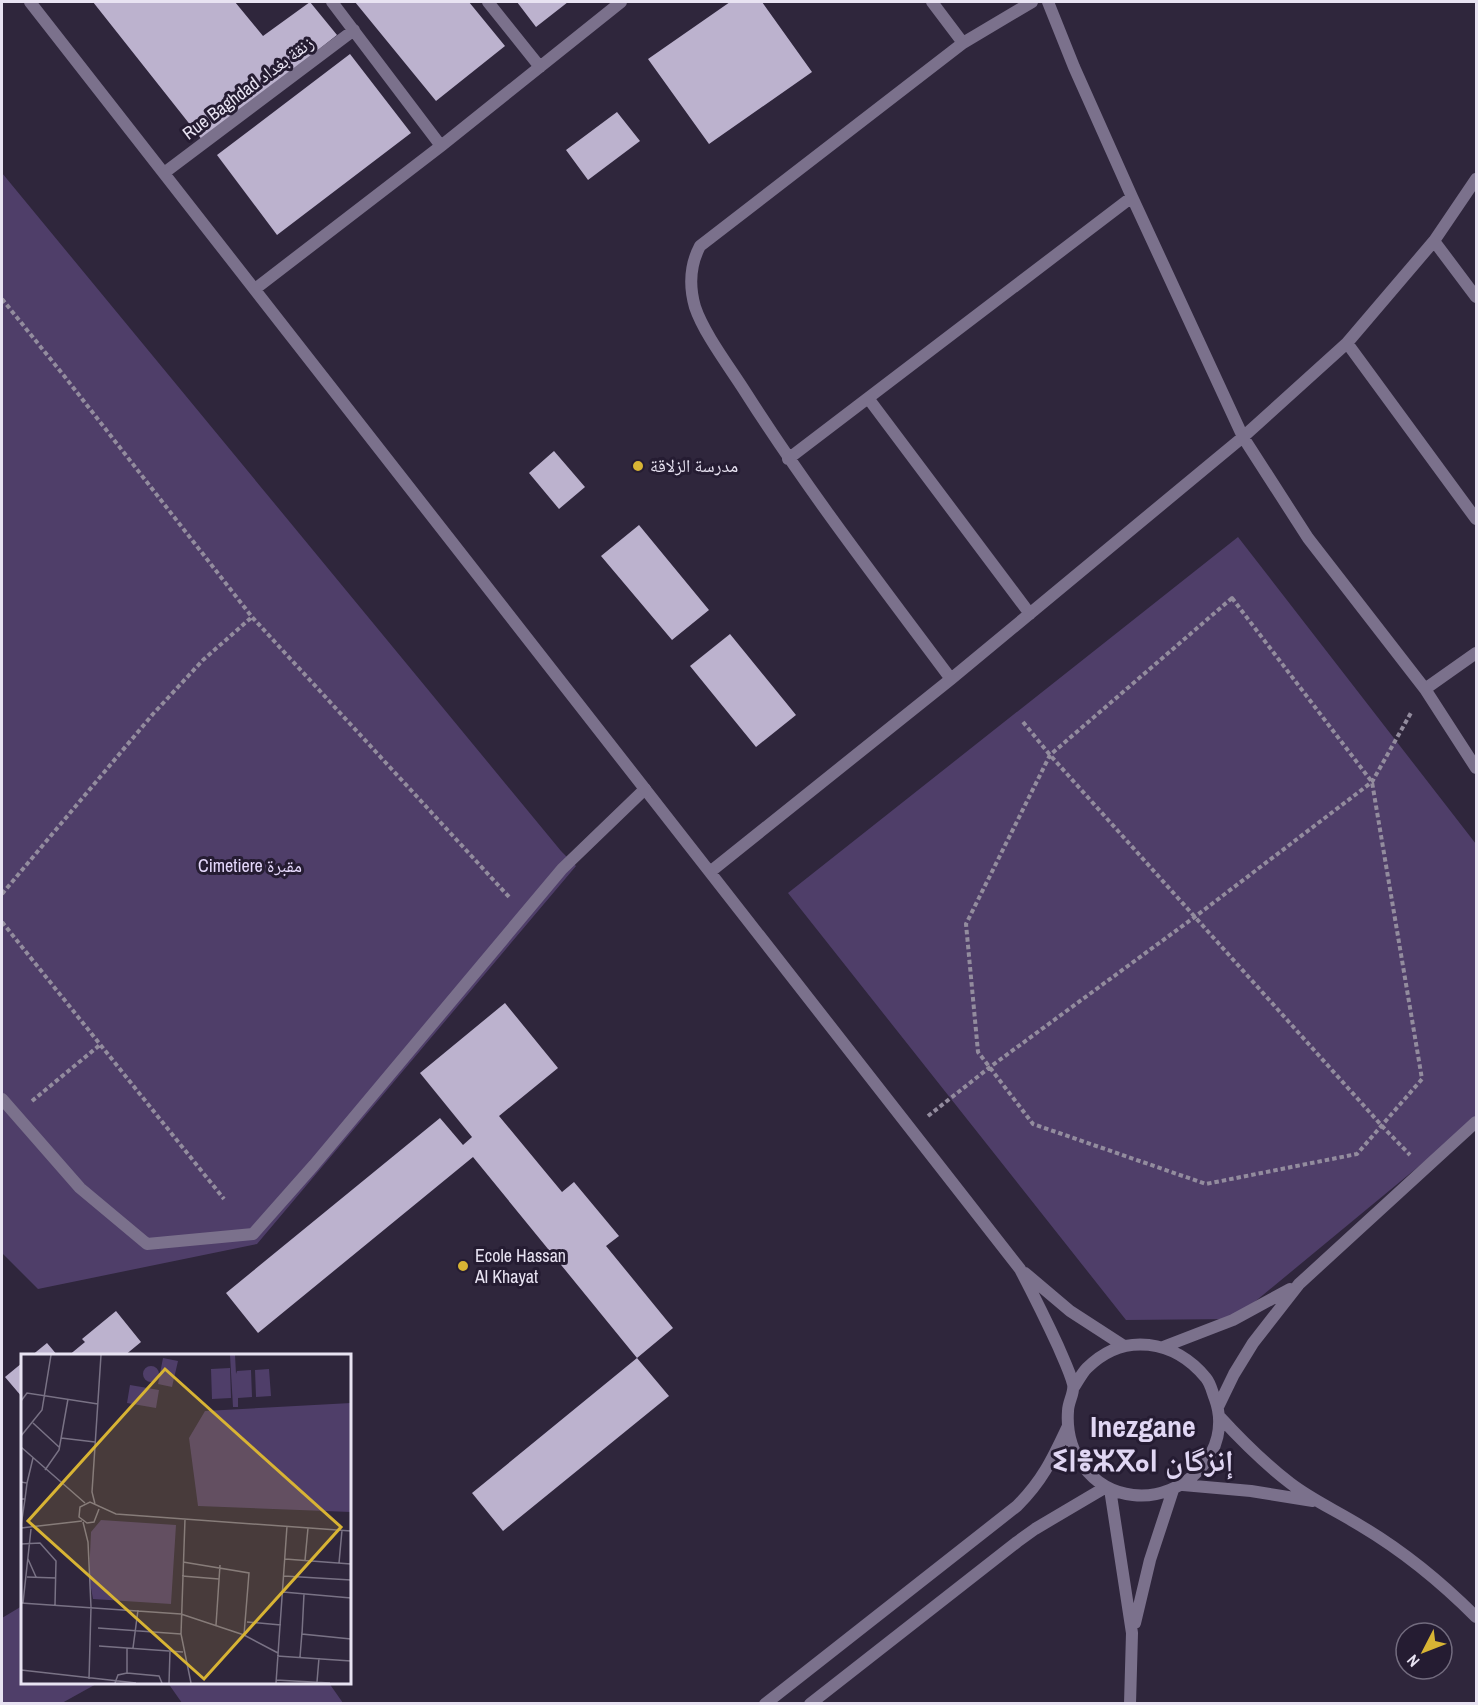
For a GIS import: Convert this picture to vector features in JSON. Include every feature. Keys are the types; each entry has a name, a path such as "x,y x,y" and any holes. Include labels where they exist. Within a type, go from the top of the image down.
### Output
{"street":[{"path":"30,2 1020,1269 1049,1327 1074,1387"},
{"path":"332,2 441,146"},
{"path":"488,2 540,67"},
{"path":"255,289 441,146 621,2"},
{"path":"932,2 963,43"},
{"path":"951,679 788,459 712,340 696,310 692,297 691,269 694,256 700,246 963,43 1032,2"},
{"path":"1048,2 1074,67 1132,197 1243,437 1308,538 1425,689 1476,768"},
{"name":"Rue Baghdad زنقة بغداد","path":"164,173 354,30"},
{"path":"710,872 1030,614 1243,437 1347,343 1434,241 1476,179"},
{"path":"788,459 1132,197"},
{"path":"1434,241 1476,297"},
{"path":"1347,343 1476,519"},
{"path":"868,398 1030,614"},
{"path":"1425,689 1476,653"},
{"path":"2,1099 80,1188 147,1244 253,1234 314,1165 562,869 645,789"},
{"path":"1218,1412 1234,1374 1254,1342 1299,1284 1476,1122"},
{"path":"1020,1269 1070,1311 1124,1346"},
{"path":"1163,1347 1233,1320 1299,1284"},
{"path":"1144,1344 1163,1347 1188,1359 1208,1380 1218,1412 1217,1434 1213,1450 1204,1466 1178,1487 1152,1496 1131,1495 1108,1488 1080,1463 1071,1446 1067,1428 1068,1407 1074,1387 1086,1369 1104,1355 1124,1346 1144,1344"},
{"path":"1218,1412 1265,1463 1317,1502 1402,1552 1440,1582 1476,1617"},
{"path":"765,1704 1017,1506 1045,1474 1067,1428"},
{"path":"1178,1487 1251,1491 1317,1502"},
{"path":"1132,1632 1150,1560 1178,1487"},
{"path":"1108,1488 1132,1632 1130,1704"},
{"path":"810,1704 1035,1529 1108,1488"}],"path":[{"path":"2,299 65,376 252,617 525,914"},
{"path":"1232,598 1372,782 1422,1080 1357,1154 1206,1184 1033,1124 978,1052 966,924 1050,755 1232,598"},
{"path":"2,894 153,714 203,660 252,617"},
{"path":"911,1130 990,1067 1196,916 1372,782 1425,689"},
{"path":"1023,722 1382,1126 1425,1171"},
{"path":"2,922 224,1199"},
{"path":"15,1115 101,1044"}],"green space":[{"name":"Cimetiere مقبرة","path":"2,173 561,851 576,866 257,1244 38,1289 2,1253"},
{"path":"1238,537 1476,844 1476,1119 1234,1319 1126,1320 788,893"},
{"path":"21,1607 21,1684 96,1684 62,1703 2,1703 2,1618"},
{"path":"169,1684 330,1684 343,1703 182,1703"}],"building":[{"path":"93,2 235,2 263,36 310,2 337,35 203,141"},
{"path":"355,2 469,2 505,46 436,101"},
{"path":"517,2 568,2 536,27"},
{"path":"730,2 762,2 812,72 709,144 648,59"},
{"path":"350,54 411,133 277,235 217,155"},
{"path":"617,112 640,141 588,180 566,150"},
{"path":"554,451 585,487 559,509 529,473"},
{"path":"639,525 709,610 672,640 601,556"},
{"path":"730,634 796,715 756,747 690,666"},
{"path":"505,1003 558,1068 499,1116 562,1192 574,1182 619,1236 606,1246 673,1328 637,1358 473,1157 258,1333 226,1293 440,1118 463,1145 472,1137 420,1073"},
{"path":"116,1311 141,1342 126,1354 70,1354 85,1342 82,1339"},
{"path":"47,1343 56,1354 33,1354"},
{"path":"637,1358 669,1396 503,1531 472,1493"},
{"path":"21,1364 21,1396 5,1377"}],"place":[{"name":"مدرسة الزلاقة","path":"638,466"},
{"name":"Ecole Hassan Al Khayat","path":"463,1266"}],"district":[{"name":"Inezgane ⵉⵏⴻⵣⴳⴰⵏ إنزگان","path":"1143,1444"}]}
